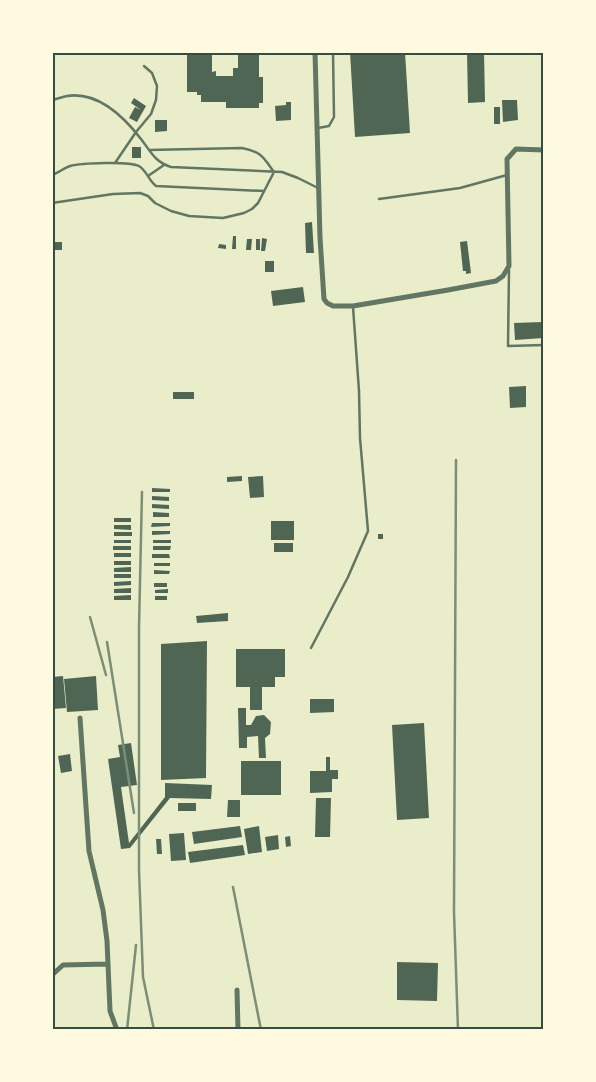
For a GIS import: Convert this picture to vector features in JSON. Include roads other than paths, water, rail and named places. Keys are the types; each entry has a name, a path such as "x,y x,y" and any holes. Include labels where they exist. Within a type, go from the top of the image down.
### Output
{"street":[{"path":"315,52 320,238 324,299 333,306 353,306 448,290 496,281 503,276 509,266 508,159 516,149 544,150"},
{"path":"80,718 89,851 103,910 107,941 110,1011 118,1030"},
{"path":"52,975 63,964 107,964"},
{"path":"237,990 238,1030"}],"lane":[{"path":"316,128 329,126 334,116 333,52"},
{"path":"115,163 150,114 156,100 157,86 152,73 144,66"},
{"path":"52,100 68,96 82,96 96,99 110,107 136,132 158,161 164,165 171,167 282,172 319,189"},
{"path":"150,150 242,148 254,150 262,156 274,172"},
{"path":"52,176 69,166 125,163 137,165 144,170 156,186 264,191"},
{"path":"148,176 164,165"},
{"path":"52,204 113,194 140,193 148,196 155,203 171,212 189,216 223,218 252,209 258,202 274,172"},
{"path":"379,199 460,188 507,175"},
{"path":"509,266 508,346 544,345"},
{"path":"311,648 348,577 368,531 360,438 353,306"}],"railway":[{"path":"456,460 454,912 458,1030"},
{"path":"142,492 139,628 139,870 143,977 154,1030"},
{"path":"90,617 106,675"},
{"path":"107,642 134,813"},
{"path":"233,887 261,1030"},
{"path":"127,1030 136,945"}]}
